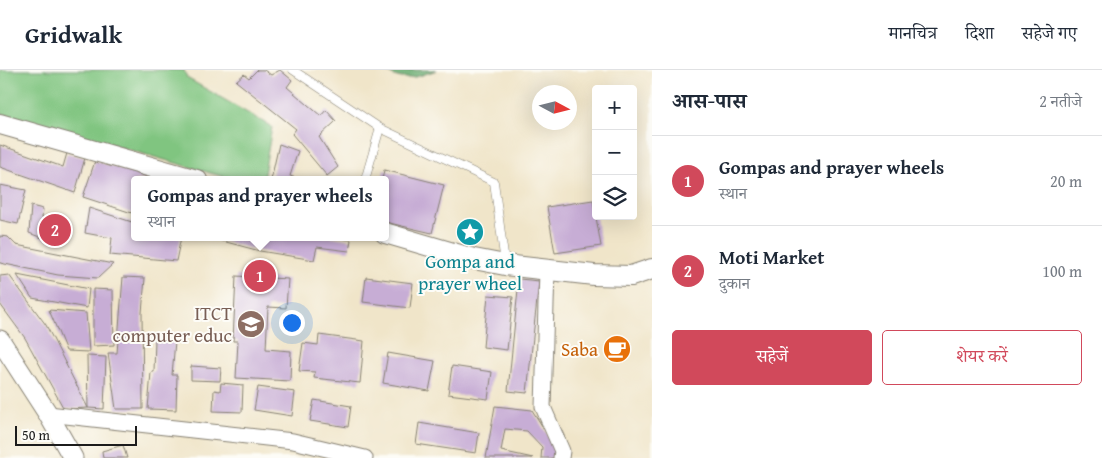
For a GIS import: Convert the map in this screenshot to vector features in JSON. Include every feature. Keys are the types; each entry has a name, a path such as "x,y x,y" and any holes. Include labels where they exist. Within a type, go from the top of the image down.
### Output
{"main road":[{"path":"0,124 183,176"},
{"path":"389,235 505,265 594,275 632,276 652,269"}],"street":[{"path":"547,270 543,407 562,451 561,458"},
{"path":"0,340 48,414 73,458"},
{"path":"48,414 293,441 365,458"}],"lane":[{"path":"293,70 380,128 494,182 505,265"},
{"path":"367,176 380,128"}],"green space":[{"path":"0,70 184,70 187,78 272,127 264,176 221,176 0,113"},
{"path":"385,70 437,70 417,77 404,78 391,75"}],"building":[{"path":"257,70 264,70 271,75 280,70 292,80 287,87 321,116 326,110 336,121 319,137 338,167 327,176 292,134 296,129 236,81 244,74 249,78"},
{"path":"279,144 298,151 290,176 272,176"},
{"path":"0,145 63,167 67,153 85,158 75,193 0,167"},
{"path":"95,161 145,176 131,176 131,213 83,197"},
{"path":"384,170 444,185 432,233 389,223 389,176 383,176"},
{"path":"0,185 26,190 18,224 0,220"},
{"path":"592,200 592,220 596,220 601,246 555,253 547,207"},
{"path":"31,206 43,209 42,218 57,220 53,242 29,233"},
{"path":"89,208 131,222 131,241 180,241 176,261 110,255 112,238 85,233"},
{"path":"0,236 8,237 16,245 113,264 98,278 58,275 0,263"},
{"path":"222,241 351,241 349,251 317,247 314,260 260,251"},
{"path":"9,275 46,325 88,408 64,409 25,338 0,304 0,276"},
{"path":"17,275 89,289 87,308 32,298"},
{"path":"236,276 288,279 286,308 268,307 266,349 291,351 290,381 236,378 238,341 233,341"},
{"path":"123,277 145,278 142,313 143,409 116,409 108,353 117,353"},
{"path":"366,277 413,283 410,308 363,302"},
{"path":"519,279 539,281 527,393 508,391"},
{"path":"93,289 113,290 114,345 93,346"},
{"path":"488,295 513,297 507,350 483,347"},
{"path":"49,310 86,313 89,352 66,351"},
{"path":"319,335 364,341 360,383 314,378 315,372 299,371 303,343 318,345"},
{"path":"155,339 175,341 172,375 177,375 176,410 148,409 151,372 154,372"},
{"path":"388,353 435,361 429,391 383,383"},
{"path":"87,356 106,357 104,409 88,408"},
{"path":"191,366 221,368 220,381 191,380"},
{"path":"452,366 492,372 488,399 448,394"},
{"path":"221,383 243,385 242,412 213,411 214,390 220,391"},
{"path":"258,387 295,392 292,416 254,410"},
{"path":"314,400 351,406 348,427 310,421"},
{"path":"495,406 532,410 556,448 555,458 541,458 542,447 527,431 505,429 501,451 533,458 486,458"},
{"path":"419,423 479,433 476,453 416,444"},
{"path":"123,445 127,458 103,458 102,451"}],"place":[{"name":"Moti Market","path":"55,230"},
{"name":"Gompa and prayer wheel","path":"470,232"},
{"name":"Gompas and prayer wheels","path":"260,276"},
{"name":"ITCT computer educ","path":"251,324"},
{"name":"Saba","path":"617,349"}]}
